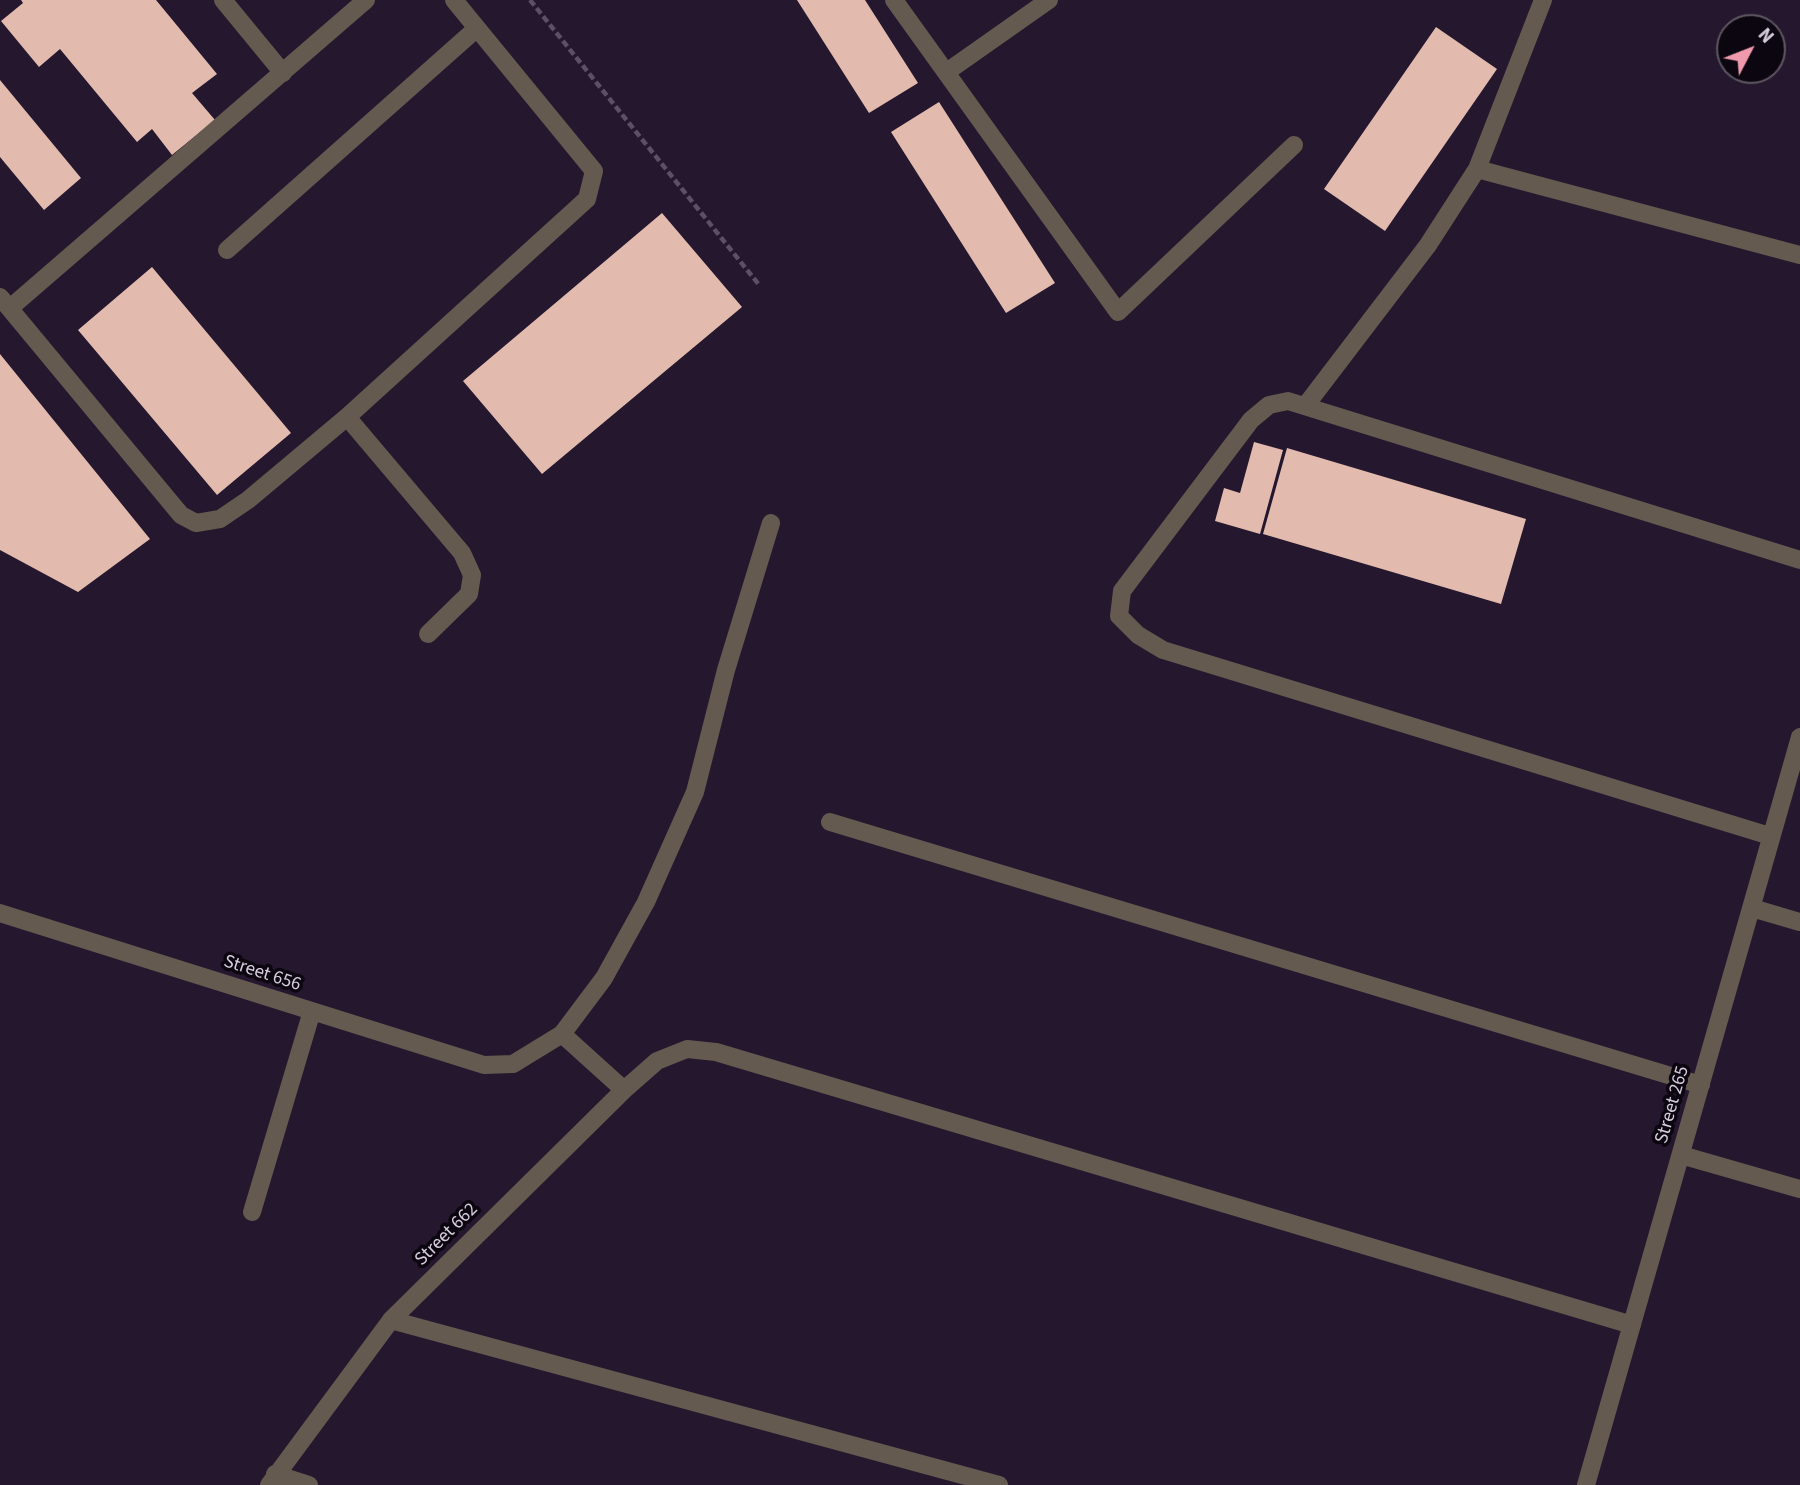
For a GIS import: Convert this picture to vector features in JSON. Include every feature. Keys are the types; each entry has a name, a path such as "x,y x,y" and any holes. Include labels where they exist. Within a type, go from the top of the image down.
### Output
{"street":[{"path":"223,0 283,73"},
{"path":"366,0 283,73 5,302 181,515 196,523 220,519 248,500 347,417 587,199 594,171 454,0"},
{"path":"894,0 1118,312 1294,145"},
{"path":"948,72 1049,0"},
{"path":"1306,405 1428,245 1477,169 1543,0"},
{"path":"227,250 476,29"},
{"path":"1477,169 1800,256"},
{"path":"1770,836 1163,650 1138,635 1119,615 1122,592 1149,551 1251,420 1269,405 1288,401 1800,559"},
{"path":"347,417 462,553 472,575 469,594 428,634"},
{"path":"624,1090 562,1034 604,978 628,939 695,792 726,670 771,523"},
{"name":"Street 265","path":"1586,1485 1800,737"},
{"path":"830,822 1701,1085"},
{"path":"1752,908 1800,922"},
{"name":"Street 656","path":"0,913 484,1065 513,1064 562,1034"},
{"path":"252,1212 312,1012"},
{"name":"Street 662","path":"272,1480 391,1320 624,1090 657,1061 687,1049 716,1052 1632,1325"},
{"path":"1681,1155 1800,1189"},
{"path":"391,1320 999,1485"},
{"path":"272,1480 309,1485"}],"path":[{"path":"530,0 760,286"}],"building":[{"path":"21,0 156,0 217,74 192,93 215,120 172,155 152,129 137,142 60,49 39,67 1,21 23,3"},
{"path":"797,0 865,0 918,83 869,113"},
{"path":"1436,27 1497,69 1385,231 1324,189"},
{"path":"0,80 81,178 44,210 0,157"},
{"path":"939,102 1055,283 1006,313 891,132"},
{"path":"662,213 742,307 542,474 463,381"},
{"path":"152,267 291,433 217,495 78,330"},
{"path":"0,354 150,539 78,592 0,550"},
{"path":"1254,442 1283,450 1260,534 1215,521 1224,488 1240,493"},
{"path":"1287,448 1526,519 1501,604 1263,534"}]}
